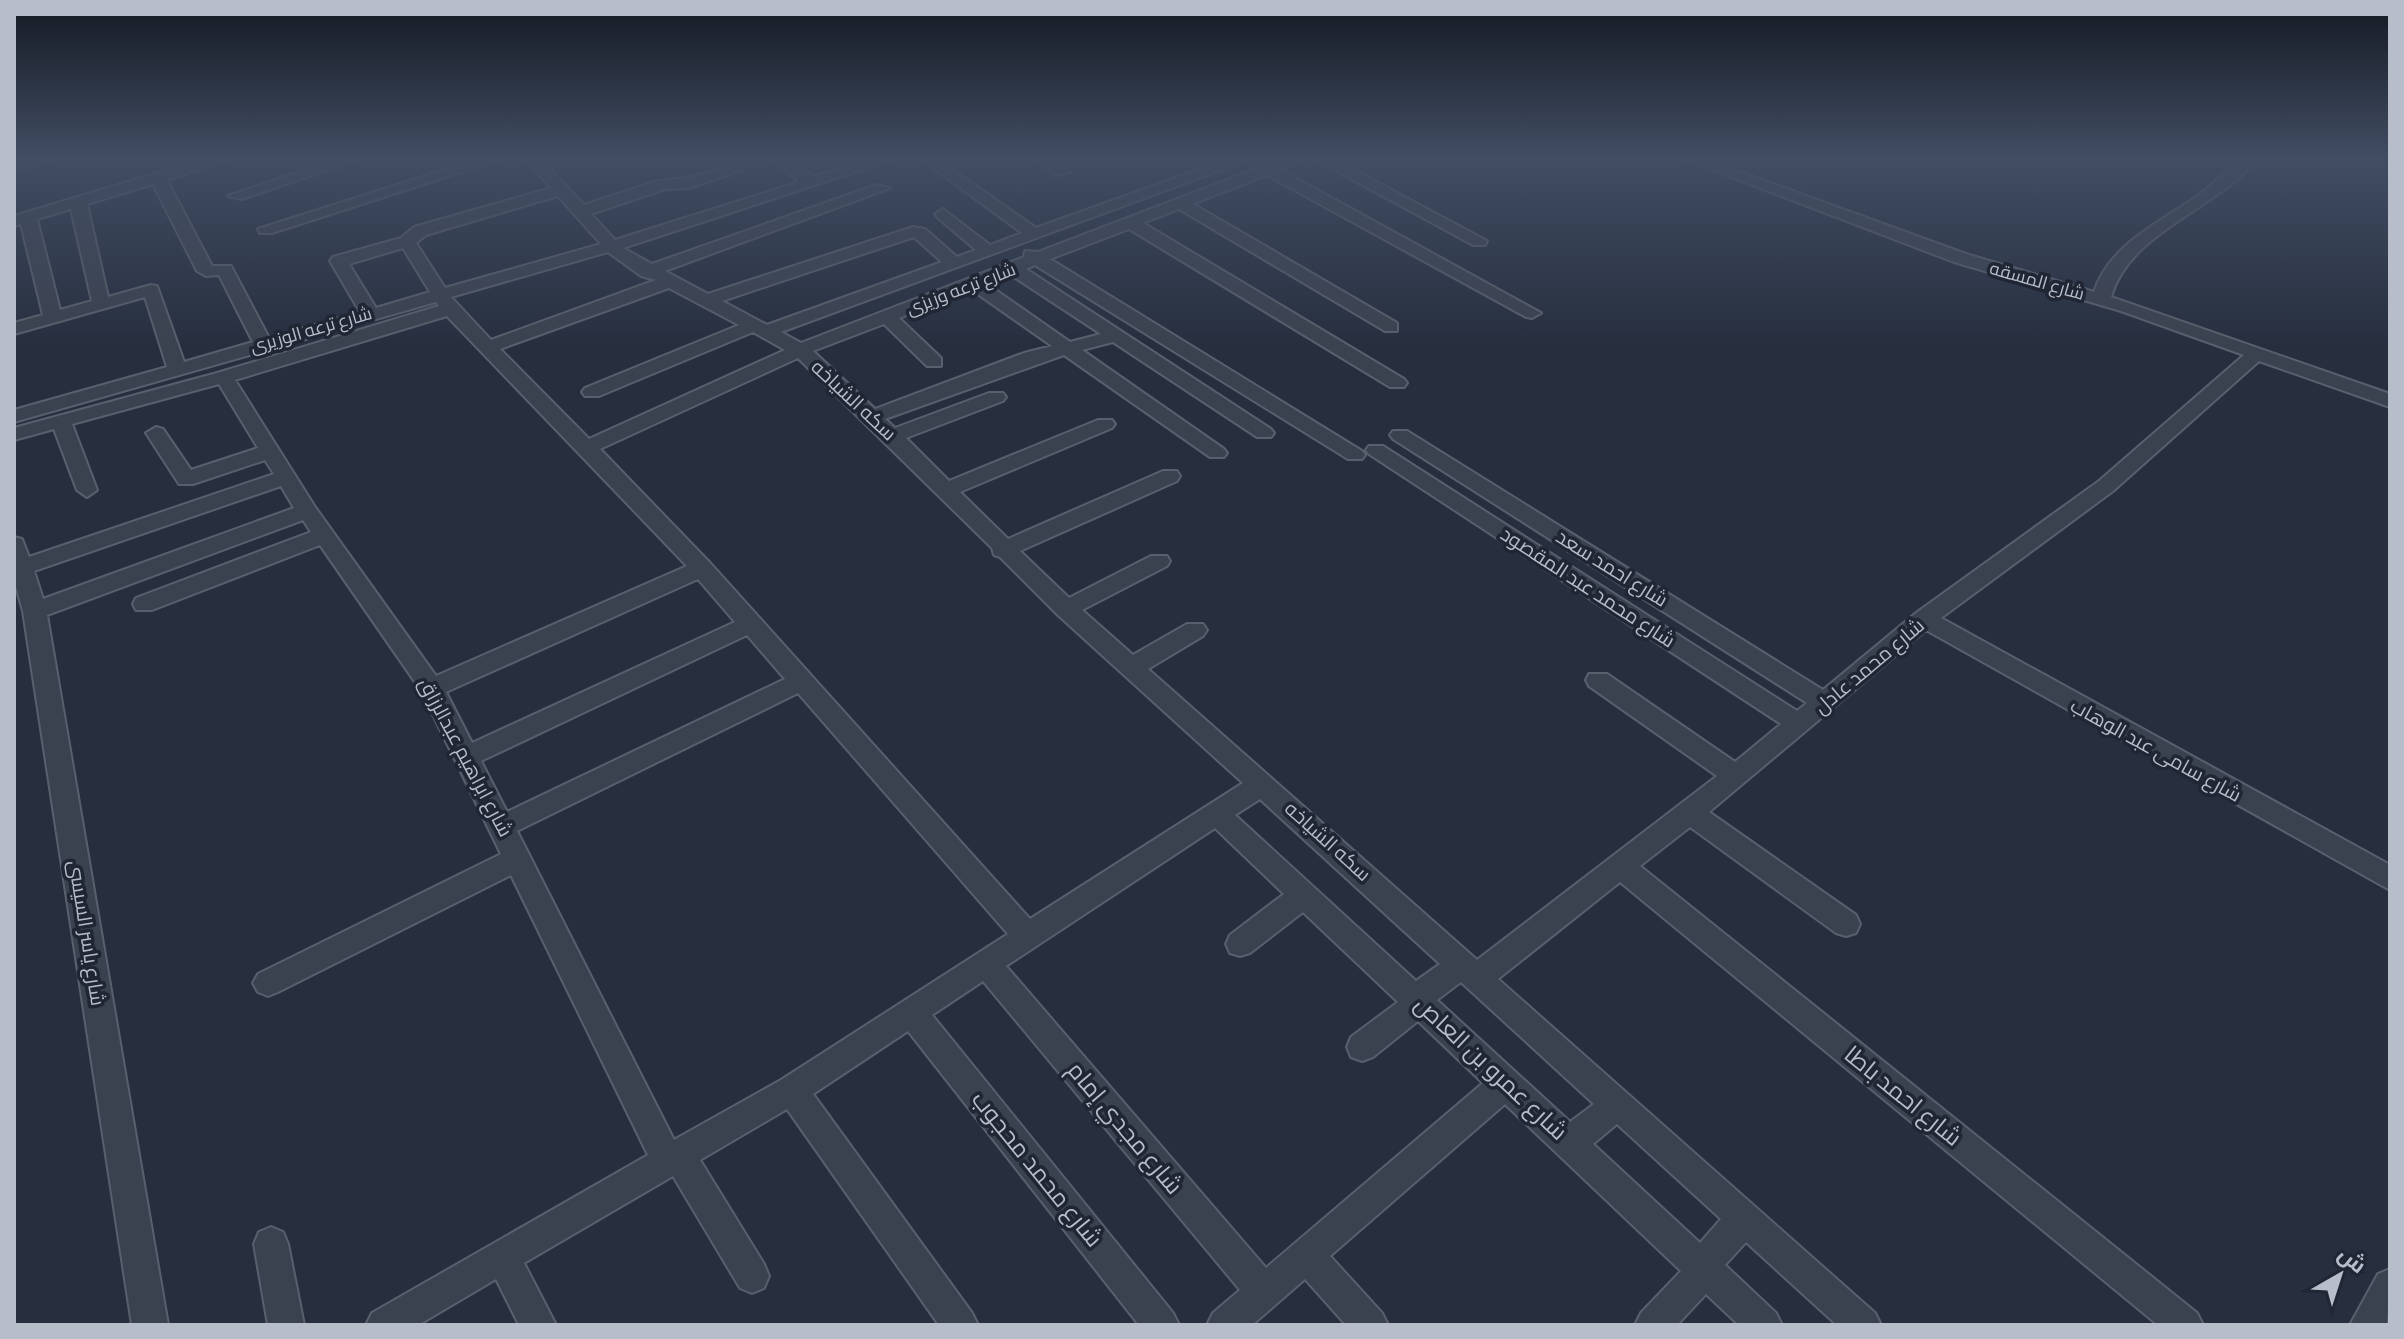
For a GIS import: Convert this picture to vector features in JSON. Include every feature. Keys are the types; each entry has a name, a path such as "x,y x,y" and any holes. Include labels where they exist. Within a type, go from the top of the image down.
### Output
{"street":[{"path":"21,219 53,318"},
{"path":"82,219 101,304"},
{"path":"179,219 206,271 225,270 263,344"},
{"path":"266,229 297,219"},
{"path":"370,313 339,261 407,242 420,231 460,219"},
{"path":"586,219 609,247 647,272 800,350"},
{"name":"شارع ترعه الوزيرى","path":"14,434 224,377 609,247 670,219"},
{"path":"647,272 794,219"},
{"path":"950,219 987,251"},
{"path":"1013,219 1035,235"},
{"name":"شارع ترعه وزيزى","path":"592,392 759,329 1078,219"},
{"name":"شارع ترعه وزيزى","path":"584,449 800,350 1143,219"},
{"path":"1208,219 1391,327"},
{"path":"1360,219 1532,313"},
{"path":"1438,219 1479,241"},
{"name":"شارع المسقه","path":"1856,219 1960,258 2102,292"},
{"name":"شارع المسقه","path":"1882,219 2102,292 2390,401"},
{"path":"2102,292 2133,249 2175,219"},
{"path":"1132,224 1397,383"},
{"path":"705,301 917,232 954,263"},
{"path":"407,242 445,301 487,348 702,568 1029,938"},
{"name":"شارع محمد عبد المقصود","path":"1012,243 1366,452 1799,724"},
{"path":"1014,269 1264,433"},
{"path":"487,348 668,282"},
{"path":"975,284 1217,453"},
{"path":"14,329 151,290 177,369"},
{"name":"شارع ترعه الوزيرى","path":"14,416 370,313 445,301"},
{"path":"888,318 934,362"},
{"path":"874,416 1004,366 1117,336"},
{"name":"سكه الشياخه","path":"800,350 874,416 1002,550 1066,609 1863,1325"},
{"name":"شارع محمد عادل","path":"1362,1047 1418,1000 1471,970 1620,866 1736,776 1924,619 2106,486 2257,353"},
{"name":"شارع ابراهيم عبدالرزاق","path":"224,377 307,511 432,688 673,1159 752,1276"},
{"path":"893,436 996,397"},
{"path":"61,421 87,490"},
{"path":"946,490 1105,424"},
{"path":"156,433 186,479 270,451"},
{"name":"شارع احمد سعد","path":"1400,435 1824,702"},
{"path":"1002,550 1170,476"},
{"path":"18,556 286,477"},
{"path":"35,611 307,511"},
{"path":"144,604 324,535"},
{"name":"شارع ياسر السيسى","path":"18,556 35,611 150,1325"},
{"path":"1066,609 1159,561"},
{"path":"432,688 702,568"},
{"name":"شارع سامى عبد الوهاب","path":"1924,619 2390,878"},
{"path":"468,756 751,624"},
{"path":"1132,667 1195,630"},
{"path":"1598,680 1736,776"},
{"path":"503,826 802,681"},
{"path":"384,1325 423,1315 503,1257 792,1090 1263,783"},
{"path":"1689,812 1846,924"},
{"name":"شارع عمرو بن العاص","path":"1217,814 1764,1325"},
{"path":"268,983 519,858"},
{"name":"شارع احمد باطا","path":"1620,866 2185,1325"},
{"path":"1240,944 1304,895"},
{"name":"شارع مجدي إمام","path":"987,965 1247,1313"},
{"name":"شارع محمد محجوب","path":"912,1013 1161,1325"},
{"path":"1247,1313 1306,1255 1507,1082"},
{"path":"792,1090 960,1325"},
{"path":"1570,1142 1617,1105"},
{"path":"1653,1325 1745,1218"},
{"path":"271,1244 286,1325"},
{"path":"1306,1255 1370,1325"},
{"path":"503,1257 538,1325"},
{"path":"2368,1325 2390,1286"}]}
